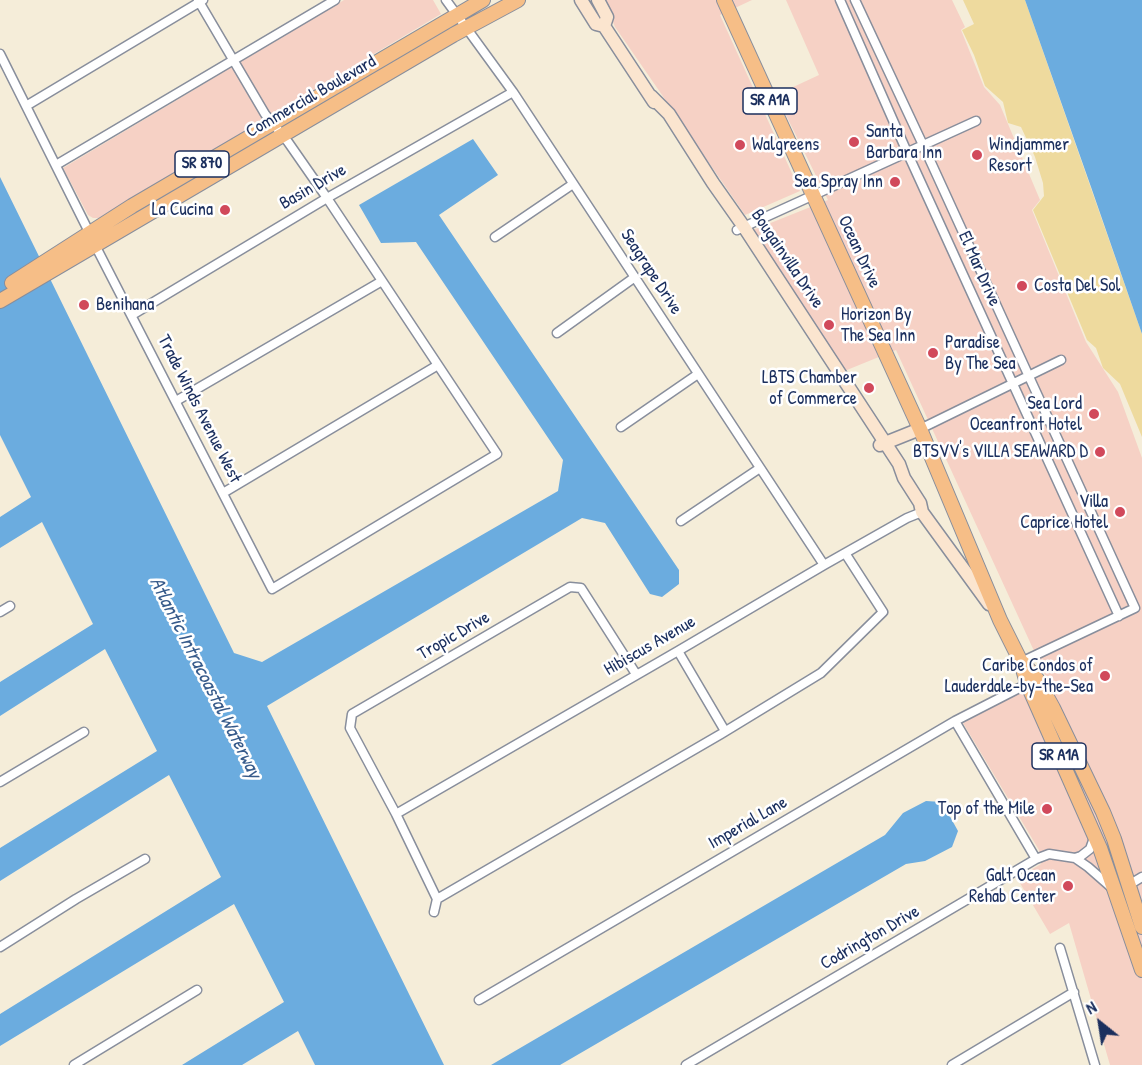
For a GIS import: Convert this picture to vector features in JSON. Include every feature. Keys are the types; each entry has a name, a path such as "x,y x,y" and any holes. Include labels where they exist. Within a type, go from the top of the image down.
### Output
{"main road":[{"name":"Commercial Boulevard","path":"92,238 97,236 104,223 483,0"},
{"name":"Commercial Boulevard","path":"0,301 92,238 282,135 453,35 518,0"},
{"name":"Ocean Drive","path":"724,0 920,429 1000,620"},
{"name":"Commercial Boulevard","path":"0,290 53,263"},
{"name":"SR A1A","path":"1000,620 1032,681 1062,725 1103,812 1142,927"},
{"name":"SR A1A","path":"1032,681 1095,835 1142,970"}],"street":[{"path":"56,165 335,0"},
{"name":"Seagrape Drive","path":"446,0 513,92 824,565"},
{"path":"581,0 596,24 604,26"},
{"name":"Bougainvilla Drive","path":"598,0 607,17 604,26 688,157 741,229 873,422 882,444"},
{"name":"El Mar Drive","path":"840,0 1119,616 1135,608 855,0"},
{"path":"26,106 200,1 265,114 327,198 438,365 223,493"},
{"name":"Trade Winds Avenue West","path":"0,54 272,589 497,454 438,365"},
{"name":"Basin Drive","path":"132,315 327,198 513,92"},
{"path":"741,229 976,121"},
{"path":"495,237 573,184"},
{"name":"Bougainvilla Drive","path":"741,229 882,444 899,464 904,478 920,503 922,512 1000,620"},
{"path":"557,333 634,277"},
{"path":"176,401 382,281"},
{"path":"882,444 920,429 1061,360"},
{"path":"621,427 698,374"},
{"path":"873,422 889,431 904,435"},
{"path":"681,521 760,468"},
{"name":"Hibiscus Avenue","path":"396,814 824,565 907,518 922,512"},
{"path":"437,899 821,673 883,612 845,553"},
{"name":"Tropic Drive","path":"396,814 350,728 352,714 570,588 581,588 636,675"},
{"path":"0,612 10,606"},
{"path":"1021,662 1119,616"},
{"path":"678,651 725,731"},
{"name":"Imperial Lane","path":"479,1000 955,721 1032,681"},
{"path":"955,721 1036,859"},
{"path":"0,782 84,732"},
{"path":"396,814 437,899 434,912"},
{"path":"1075,858 1090,849 1095,835"},
{"name":"Codrington Drive","path":"686,1065 1036,859 1050,854 1075,858"},
{"path":"1075,858 1114,890 1142,877"},
{"path":"0,947 145,859"},
{"path":"1060,948 1095,1065"},
{"path":"74,1065 197,990"},
{"path":"952,1065 1074,992"}],"shaded area":[{"path":"344,0 433,0 441,14 99,218 88,215 63,168"},
{"path":"604,0 752,0 720,15 800,191 745,215 615,27"},
{"path":"786,0 952,0 965,27 961,30 984,87 1000,105 1040,200 1032,210 1086,342 1118,392 1142,458 1142,1065 1110,1065 1069,923 1050,934 1017,878 1041,864 1039,850 963,723 1046,677 896,350 842,372 753,230 828,200 776,95 819,75"}],"sand":[{"path":"963,0 1025,0 1142,334 1142,437 1120,384 1103,368 1096,348 1087,340 1033,210 1044,196 1043,183 1035,157 1021,127 1008,123 1003,102 985,86 962,30 974,24"}],"water":[{"path":"1025,0 1142,0 1142,334 1091,187"},
{"name":"Atlantic Intracoastal Waterway","path":"473,139 498,175 439,215 679,570 679,584 662,597 650,594 605,523 582,518 267,706 444,1065 315,1065 298,1031 242,1065 182,1065 284,1002 234,904 0,1046 0,1014 221,877 169,775 0,881 0,848 157,751 105,649 0,716 0,682 93,624 42,522 0,548 0,517 31,497 0,435 0,177 234,653 262,662 558,491 563,460 416,242 381,243 359,205"},
{"path":"926,801 942,802 958,831 952,847 925,861 906,864 560,1065 491,1065 885,835 903,813"}],"place":[{"name":"Santa Barbara Inn","path":"854,142"},
{"name":"Walgreens","path":"740,145"},
{"name":"Windjammer Resort","path":"977,155"},
{"name":"Sea Spray Inn","path":"895,182"},
{"name":"La Cucina","path":"225,210"},
{"name":"Costa Del Sol","path":"1022,286"},
{"name":"Benihana","path":"84,305"},
{"name":"Horizon By The Sea Inn","path":"829,325"},
{"name":"Paradise By The Sea","path":"933,353"},
{"name":"LBTS Chamber of Commerce","path":"869,388"},
{"name":"Sea Lord Oceanfront Hotel","path":"1094,414"},
{"name":"BTSVV's VILLA SEAWARD D","path":"1100,452"},
{"name":"Villa Caprice Hotel","path":"1120,512"},
{"name":"Caribe Condos of Lauderdale-by-the-Sea","path":"1105,676"},
{"name":"Top of the Mile","path":"1047,809"},
{"name":"Galt Ocean Rehab Center","path":"1068,886"}]}
